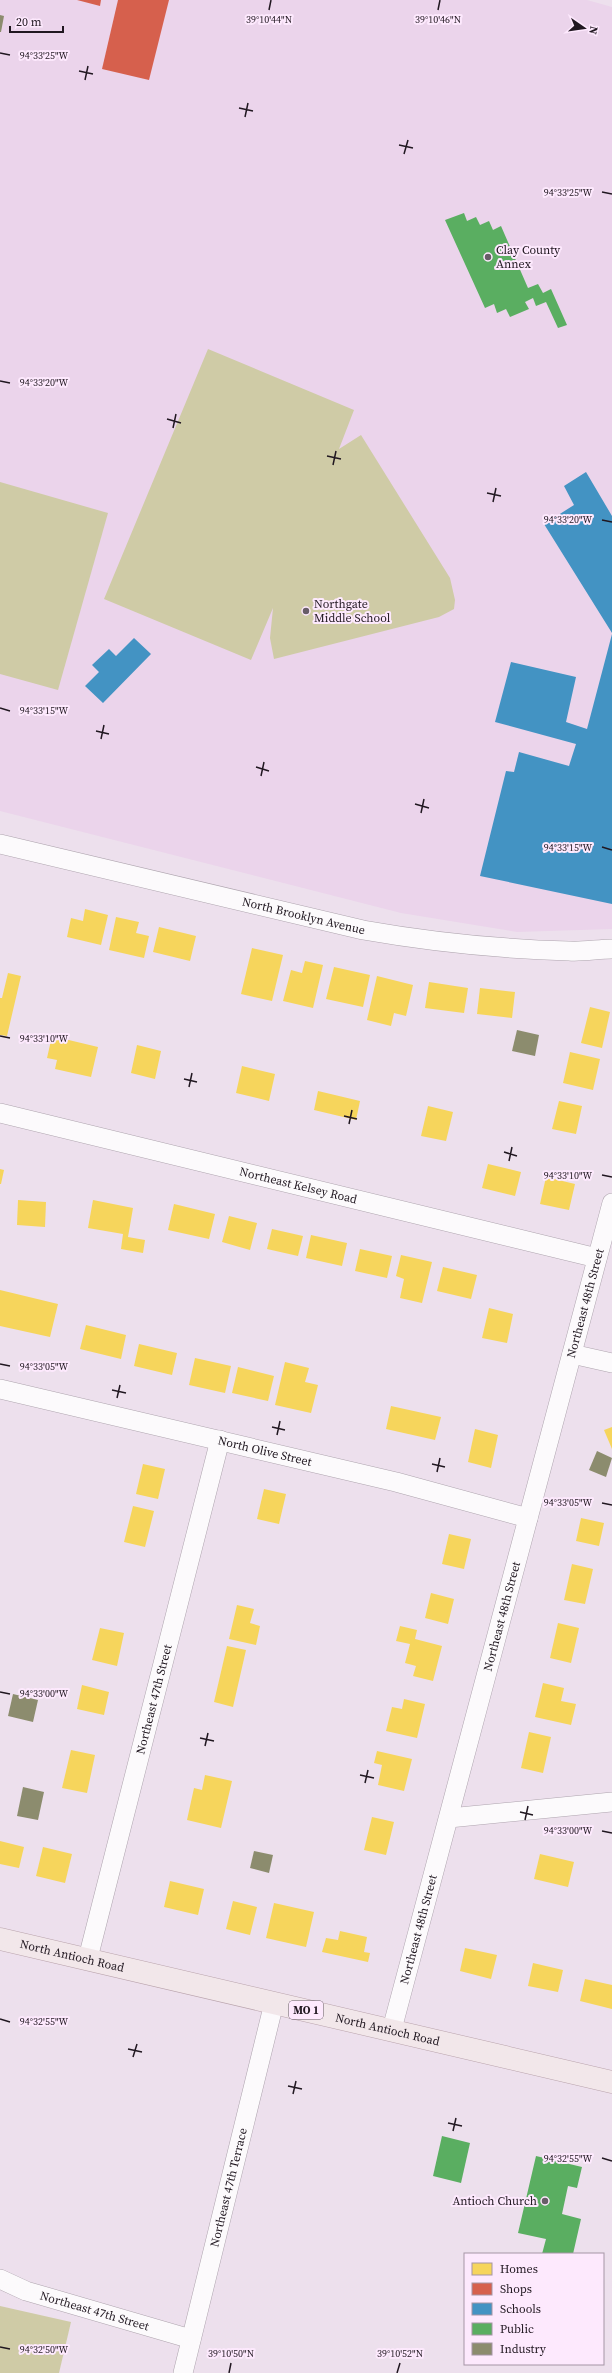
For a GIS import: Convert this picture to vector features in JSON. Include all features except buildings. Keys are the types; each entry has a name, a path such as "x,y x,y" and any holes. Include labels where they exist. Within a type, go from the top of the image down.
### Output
{"main road":[{"name":"North Antioch Road","path":"0,1939 392,2029 612,2082"}],"street":[{"name":"North Brooklyn Avenue","path":"0,844 363,930 398,936 496,948 572,951 612,949"},
{"name":"Northeast Kelsey Road","path":"0,1113 597,1258"},
{"name":"Northeast 48th Street","path":"392,2029 612,1203"},
{"path":"572,1354 612,1363"},
{"name":"North Olive Street","path":"0,1389 396,1482 528,1518"},
{"name":"Northeast 47th Street","path":"88,1958 220,1440"},
{"path":"449,1818 612,1802"},
{"name":"Northeast 47th Terrace","path":"183,2373 274,2003"},
{"name":"Northeast 47th Street","path":"0,2279 26,2291 191,2339"}],"shaded area":[{"path":"0,0 587,0 612,7 612,929 517,932 401,913 0,811"},
{"path":"208,349 354,410 339,449 361,435 450,578 455,600 454,609 439,617 274,659 270,638 273,608 251,660 104,599"},
{"path":"0,482 108,513 58,690 0,674"},
{"path":"0,2306 71,2322 59,2373 0,2373"}],"place":[{"name":"Clay County Annex","path":"488,257"},
{"name":"Northgate Middle School","path":"306,611"},
{"name":"Antioch Church","path":"545,2201"}]}
